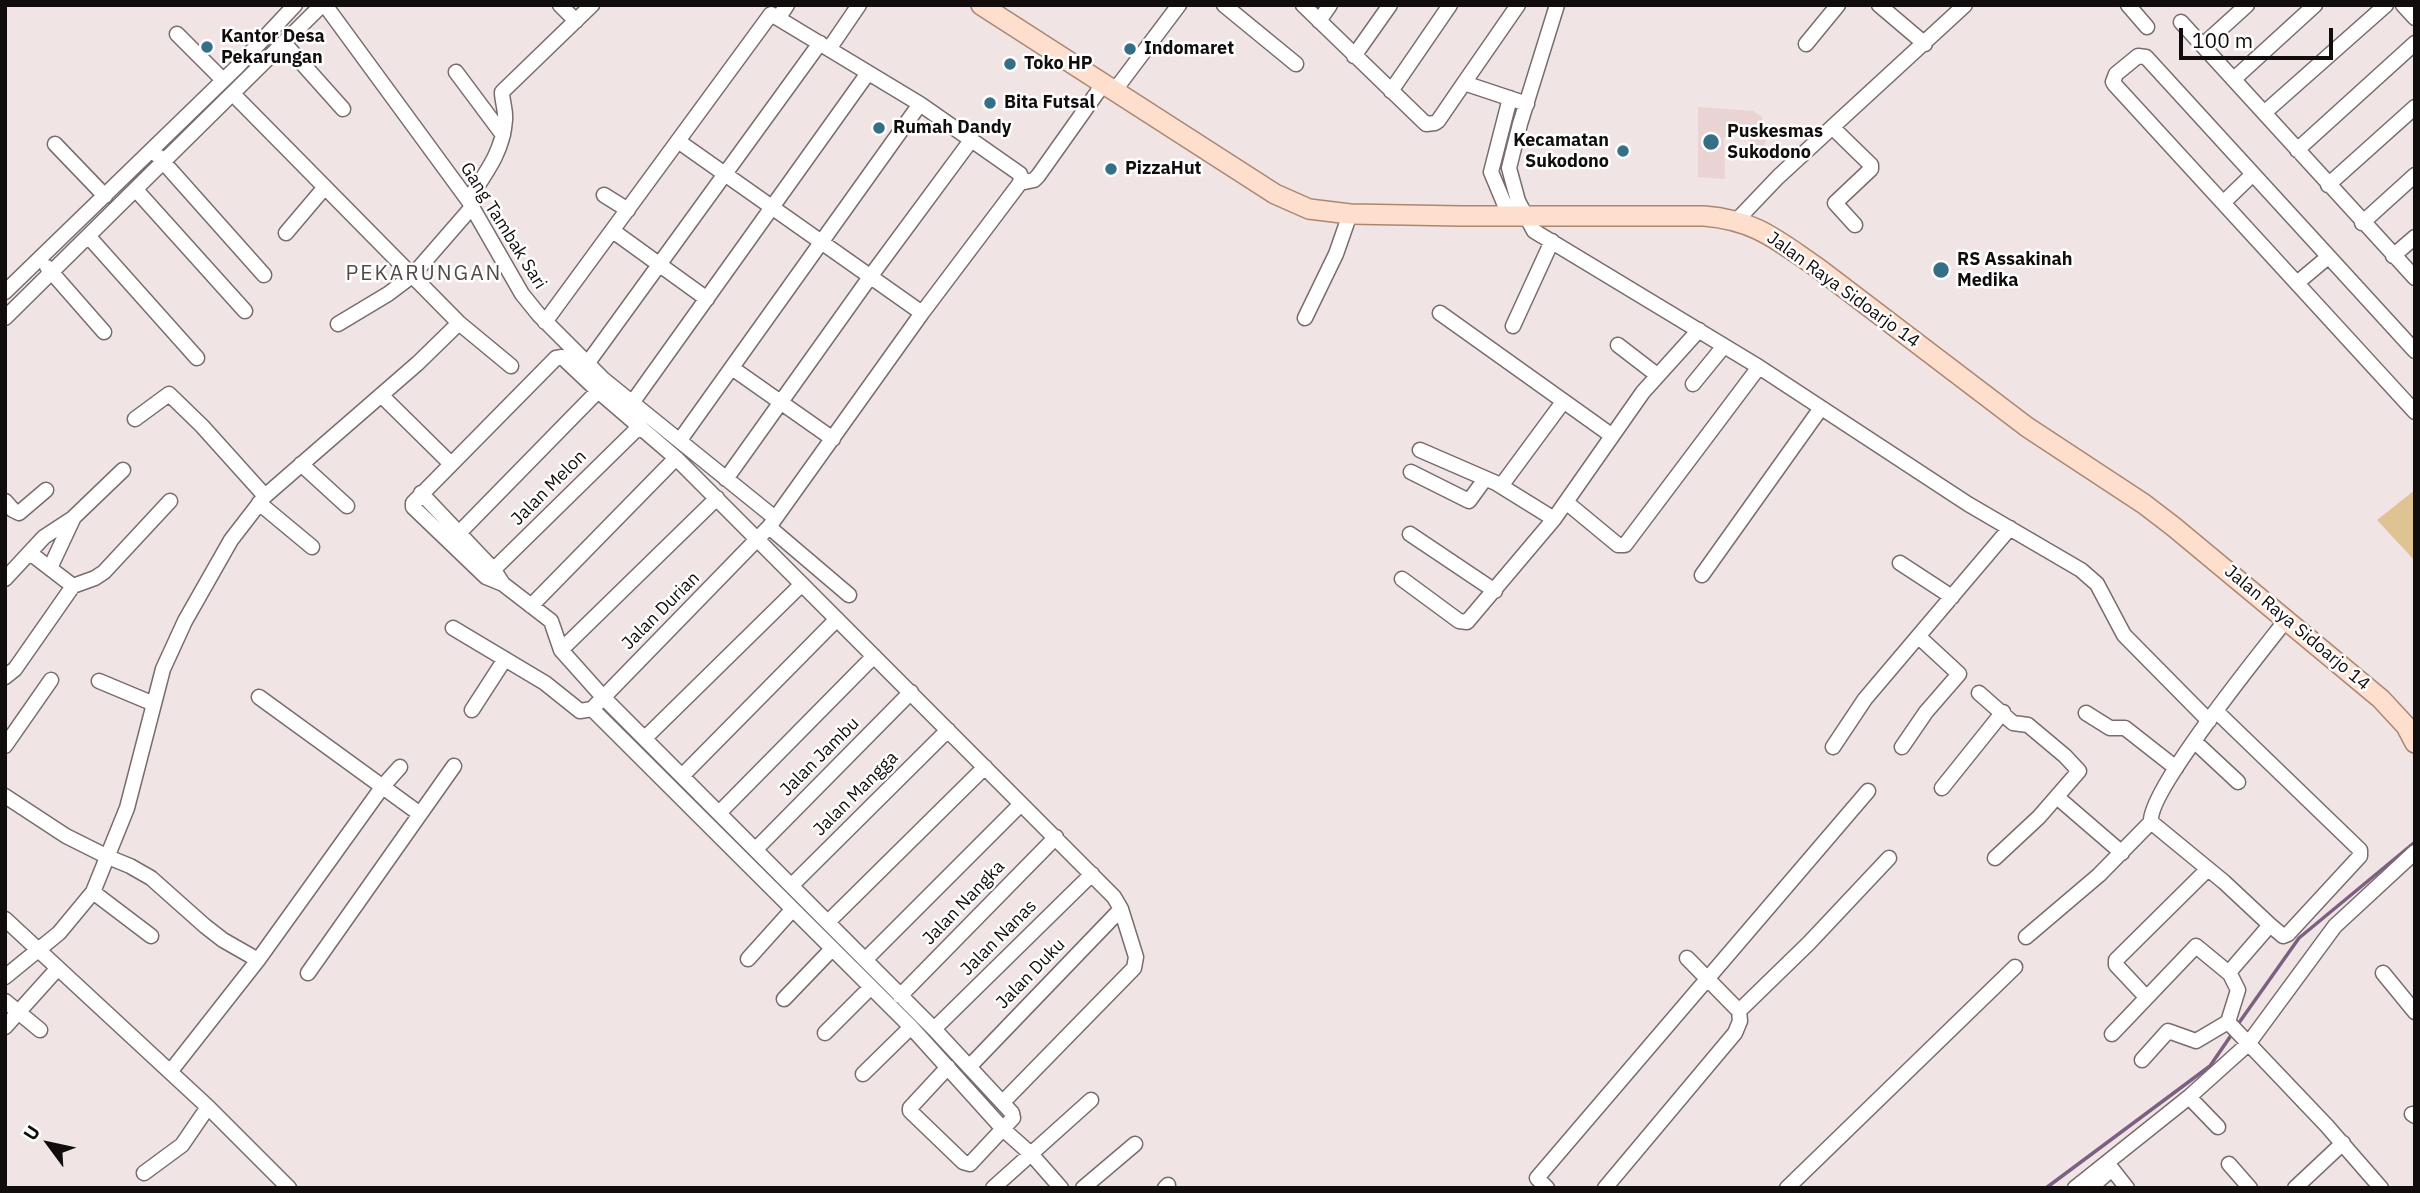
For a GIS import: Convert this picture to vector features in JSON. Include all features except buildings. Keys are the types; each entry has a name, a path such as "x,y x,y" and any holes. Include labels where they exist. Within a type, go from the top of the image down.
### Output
{"main road":[{"name":"Jalan Raya Sidoarjo 14","path":"981,5 1275,194 1309,209 1350,214 1704,216 1737,220 1786,245 2027,427 2144,504 2372,690 2412,730"}],"street":[{"path":"5,318 9,296 45,265 105,196 158,156 179,135 223,80 295,5"},
{"path":"179,135 233,94 324,5"},
{"name":"Gang Tambak Sari","path":"324,5 470,204 522,294 545,323 632,403 726,479 849,596"},
{"path":"560,5 576,21"},
{"path":"338,324 412,276 470,204 497,156 503,135 505,119 502,92 592,5"},
{"path":"587,364 727,174 859,5"},
{"name":"Jalan Durian","path":"592,709 758,540 1020,183 1034,180 1038,176 1179,5"},
{"path":"1224,5 1296,64"},
{"path":"1303,5 1391,91 1429,124 1438,121 1518,5"},
{"path":"1319,21 1330,5"},
{"path":"1354,56 1390,5"},
{"path":"1391,91 1450,5"},
{"path":"1517,215 1509,168 1557,5"},
{"path":"1806,44 1838,5"},
{"path":"1879,5 1924,44"},
{"path":"1737,220 1778,177 1965,5"},
{"path":"2128,5 2147,27"},
{"path":"2203,46 2247,5"},
{"path":"2234,79 2315,5"},
{"path":"2264,113 2386,5"},
{"path":"2403,5 2415,18"},
{"path":"545,323 771,14 783,11 825,46 972,139 1020,174 1020,183"},
{"path":"2181,22 2415,278"},
{"path":"177,34 223,80"},
{"path":"284,43 343,109"},
{"path":"2297,150 2415,43"},
{"path":"2415,351 2146,57 2138,56 2116,74 2113,82 2115,85 2415,412"},
{"path":"456,72 503,135"},
{"path":"632,403 869,73"},
{"path":"1464,83 1527,104"},
{"path":"233,94 459,323 511,366"},
{"path":"1510,98 1491,172 1517,215 1534,231 1759,367 1968,505 2090,576 2124,635 2336,825 2361,853 2326,895 2283,936 2151,822"},
{"path":"680,440 920,104"},
{"path":"2328,185 2415,107"},
{"path":"1504,118 1520,124"},
{"path":"1833,128 1871,165 1871,169 1835,203 1855,225"},
{"path":"726,479 972,139"},
{"path":"678,141 922,313"},
{"path":"55,144 105,196"},
{"path":"45,265 89,237 136,191 158,156"},
{"path":"158,156 264,275"},
{"path":"1491,172 1509,168"},
{"path":"2224,202 2253,174"},
{"path":"2362,223 2415,175"},
{"path":"286,233 325,187"},
{"path":"136,191 245,311"},
{"path":"604,195 628,210"},
{"path":"1305,318 1336,254 1350,214"},
{"path":"613,231 707,299"},
{"path":"89,237 197,358"},
{"path":"2393,256 2415,237"},
{"path":"1513,326 1552,241"},
{"path":"2297,283 2328,257"},
{"path":"45,265 104,331"},
{"path":"1440,313 1611,435"},
{"path":"6,975 59,933 93,892 138,772 163,669 185,621 231,541 262,500 428,354 459,323"},
{"path":"1402,579 1464,623 1467,622 1554,519 1611,435 1657,374 1699,330"},
{"path":"1618,345 1657,374"},
{"path":"1692,384 1724,345"},
{"path":"948,1067 910,1111 967,1164 974,1161 1014,1116 1003,1102 603,696 561,650 551,621 413,507 421,493 450,463 559,357 562,356 598,391 676,457 1114,897 1121,909 1136,957 1134,968 1003,1102"},
{"path":"1566,502 1618,545 1625,545 1759,367"},
{"path":"732,368 833,439"},
{"path":"459,533 598,391"},
{"path":"135,419 169,394 202,426 262,500 312,547"},
{"path":"381,395 450,463"},
{"path":"1502,486 1563,402"},
{"path":"1702,575 1821,408"},
{"name":"Jalan Melon","path":"490,573 640,426"},
{"path":"1420,450 1502,486 1554,519"},
{"path":"531,606 676,457"},
{"path":"300,464 347,506"},
{"path":"5,579 44,537 74,519 123,470"},
{"path":"1410,472 1469,501 1485,479"},
{"path":"5,501 19,513 46,490"},
{"path":"421,493 459,533 490,573"},
{"path":"561,650 717,498"},
{"path":"5,677 15,669 73,586 104,572 170,501"},
{"path":"50,568 74,519"},
{"path":"1833,747 1865,699 2010,528"},
{"path":"1410,534 1495,591"},
{"path":"30,554 73,586"},
{"path":"1900,564 1952,597"},
{"path":"645,738 802,584"},
{"path":"682,776 837,619"},
{"path":"2026,937 2122,853 2151,822 2152,807 2194,741 2286,620"},
{"path":"453,628 545,683 580,711 592,709 911,1027 1004,1130 1032,1155 1061,1188"},
{"path":"1902,747 1926,712 1959,674 1919,638"},
{"path":"720,812 874,656"},
{"path":"472,710 505,659"},
{"path":"5,746 51,680"},
{"path":"99,681 154,704"},
{"name":"Jalan Jambu","path":"756,849 911,692"},
{"path":"1979,693 2013,723 2028,725 2078,769 2078,774 2057,797 1995,859"},
{"path":"260,697 420,814"},
{"path":"1942,788 2003,712"},
{"path":"2086,713 2107,727 2125,728 2176,768"},
{"name":"Jalan Mangga","path":"792,885 948,730"},
{"path":"2194,741 2238,782"},
{"path":"308,974 454,766"},
{"path":"170,1072 258,960 383,786 400,767"},
{"path":"828,922 985,767"},
{"path":"1537,1184 1868,791"},
{"path":"5,796 52,827 151,878 205,926 258,960"},
{"path":"2057,797 2122,853"},
{"path":"865,960 1021,804"},
{"name":"Jalan Nangka","path":"900,996 1056,837"},
{"path":"2075,1188 2189,1097 2238,1033 2335,926 2415,852"},
{"path":"1739,1011 1809,943 1889,858"},
{"path":"2146,997 2116,965 2116,960 2208,869"},
{"name":"Jalan Nanas","path":"934,1029 1092,874"},
{"path":"93,892 151,936"},
{"name":"Jalan Duku","path":"969,1066 1121,909"},
{"path":"748,959 792,910"},
{"path":"5,919 208,1107 289,1188"},
{"path":"2230,974 2270,925"},
{"path":"2112,1034 2196,946 2230,974 2238,990 2238,1033 2343,1143 2381,1188"},
{"path":"785,999 832,949"},
{"path":"1605,1188 1735,1032 1740,1021 1739,1011 1687,958"},
{"path":"1787,1188 2015,967"},
{"path":"5,1027 58,968"},
{"path":"2383,973 2414,1009"},
{"path":"825,1033 871,987"},
{"path":"5,1001 40,1030"},
{"path":"863,1074 911,1027"},
{"path":"2142,1060 2168,1031 2196,1041 2238,1033"},
{"path":"2189,1097 2218,1127"},
{"path":"993,1188 1091,1100"},
{"path":"144,1173 182,1145 208,1107"},
{"path":"2294,1188 2343,1143"},
{"path":"1083,1188 1135,1144"},
{"path":"2229,1164 2250,1188"},
{"path":"2090,1188 2112,1169 2127,1188"}],"shaded area":[{"name":"Puskesmas Sukodono","path":"1698,107 1753,111 1762,117 1763,124 1768,125 1765,146 1750,156 1750,133 1730,132 1724,139 1725,179 1698,177"},
{"path":"2415,490 2415,561 2377,520"}],"waterway":[{"path":"2236,1027 2299,938 2415,842"},
{"path":"2046,1188 2210,1066 2232,1034"}],"place":[{"name":"Kantor Desa Pekarungan","path":"207,47"},
{"name":"Indomaret","path":"1130,49"},
{"name":"Toko HP","path":"1010,64"},
{"name":"Bita Futsal","path":"990,103"},
{"name":"Rumah Dandy","path":"879,128"},
{"name":"Puskesmas Sukodono","path":"1711,142"},
{"name":"Kecamatan Sukodono","path":"1623,151"},
{"name":"PizzaHut","path":"1111,169"},
{"name":"RS Assakinah Medika","path":"1941,270"}],"district":[{"name":"PEKARUNGAN","path":"424,274"}]}
